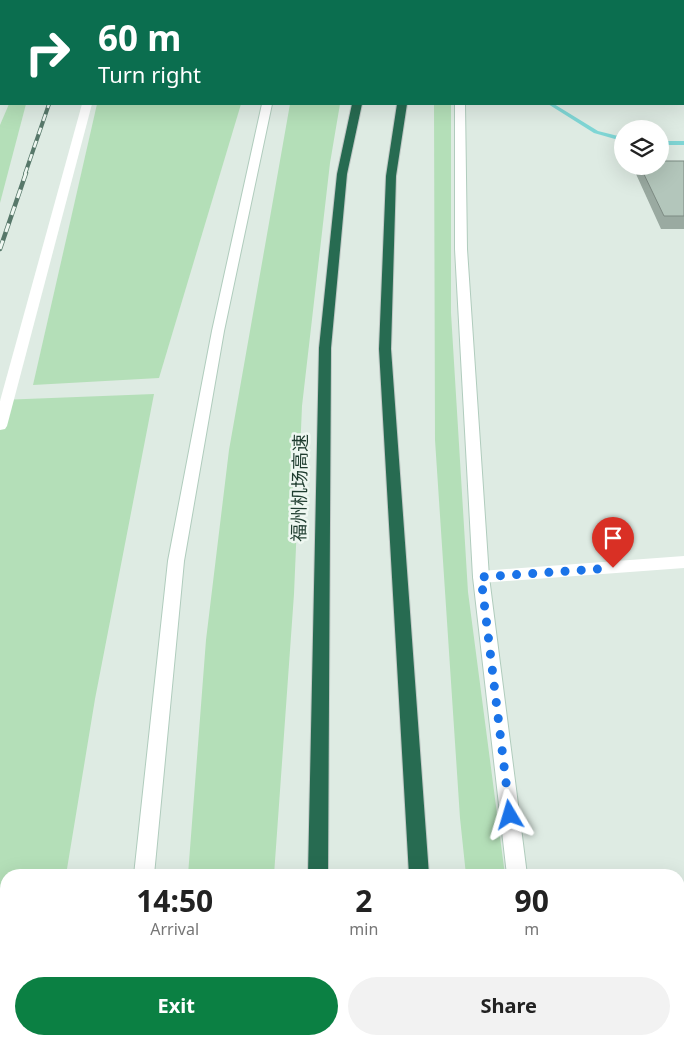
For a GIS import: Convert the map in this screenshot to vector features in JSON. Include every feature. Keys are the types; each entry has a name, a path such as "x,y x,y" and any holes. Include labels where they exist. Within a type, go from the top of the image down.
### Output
{"highway":[{"name":"福州机场高速","path":"318,869 325,348 342,174 357,105"},
{"path":"402,105 391,176 384,349 419,869"}],"main road":[{"path":"0,426 87,105"},
{"path":"145,869 176,561 218,331 267,105"},
{"path":"460,105 461,249 481,577 516,869"},
{"path":"481,577 684,562"}],"green space":[{"path":"9,105 26,105 0,203 0,125"},
{"path":"97,105 241,105 159,378 33,385"},
{"path":"290,105 340,105 330,163 302,406 294,594 274,869 188,869 206,640 229,450"},
{"path":"434,105 451,105 451,313 468,592 504,869 465,869 460,818 435,440"},
{"path":"154,394 95,699 67,869 0,869 0,400"}],"building":[{"path":"669,161 684,161 684,216 664,216 644,175 669,175"}],"waterway":[{"path":"553,105 596,132 614,137"},
{"path":"669,143 684,143"}],"railway":[{"path":"25,174 49,105"},
{"path":"0,249 26,173"}],"route":[{"path":"510,815 481,577 613,568"}]}
